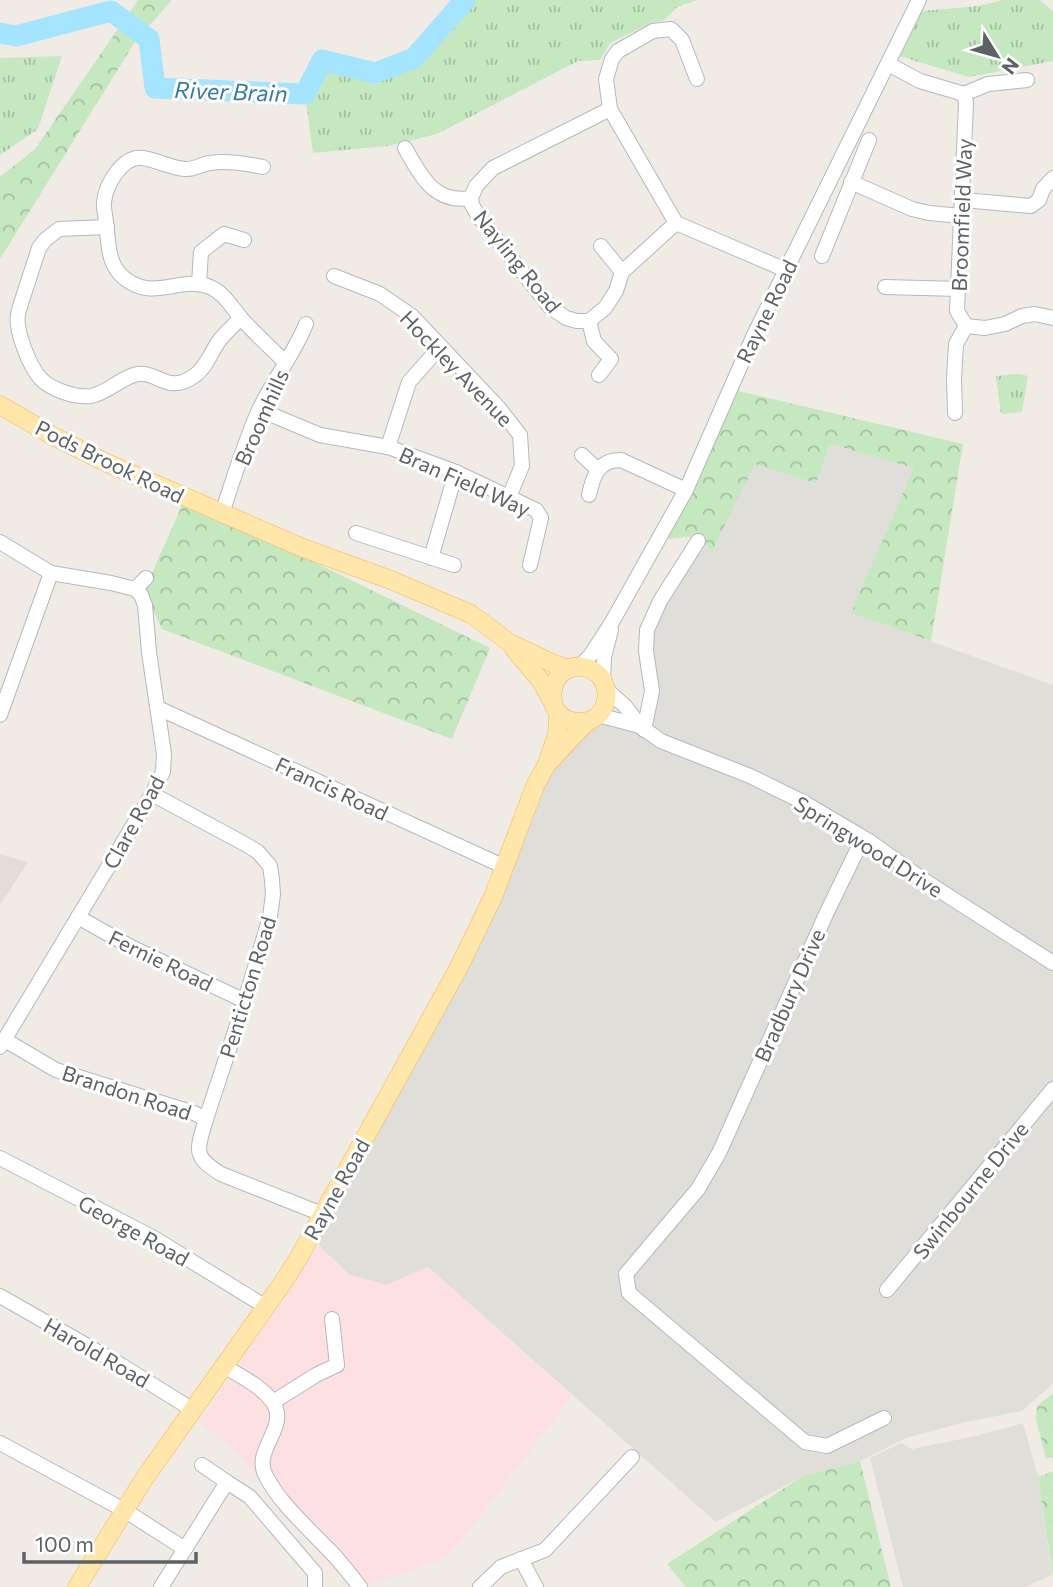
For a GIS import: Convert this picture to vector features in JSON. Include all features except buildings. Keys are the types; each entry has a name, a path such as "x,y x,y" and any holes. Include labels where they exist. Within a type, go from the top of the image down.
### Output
{"main road":[{"name":"Pods Brook Road","path":"0,405 107,463 303,548 391,580 471,614 510,643"},
{"path":"510,643 554,664 589,668 597,673 605,685"},
{"path":"510,643 541,681 555,707 572,722 593,718"},
{"name":"Rayne Road","path":"77,1587 124,1510 298,1259 458,969 493,897 527,805 547,764 557,734 552,690 555,681 561,674 574,668"},
{"name":"Rayne Road","path":"547,764 603,708 607,699 605,685"}],"street":[{"name":"Rayne Road","path":"574,668 590,656 612,622 686,491 754,335 919,0"},
{"path":"697,79 682,40 671,29 653,31 618,51 612,59 606,79 610,108 676,223 786,270"},
{"path":"888,64 920,81 964,94 988,83 1027,80"},
{"name":"Broomfield Way","path":"964,94 966,103 957,311 966,326"},
{"name":"Nayling Road","path":"599,375 611,359 594,341 589,321 566,318 550,307 479,217 471,198 476,186 493,168 610,108"},
{"path":"822,256 869,140"},
{"path":"405,148 422,177 434,190 460,200 471,198"},
{"path":"263,167 244,163 211,163 187,170 141,157 132,159 112,177 104,202 111,262 115,269 134,285 154,290 200,284 213,288 285,362"},
{"path":"962,200 1031,206 1039,200 1042,189 1053,178"},
{"path":"851,182 912,209 962,215"},
{"path":"589,321 605,308 616,291 622,272 676,223"},
{"path":"107,227 59,229 39,248 18,314 18,328 33,367 43,381 76,396 102,393 137,374 146,374 169,384 182,383 200,371 220,340 241,318"},
{"path":"200,284 201,252 224,234 244,240"},
{"path":"601,246 622,272"},
{"name":"Hockley Avenue","path":"334,276 380,294 412,316 498,407 520,435 522,466 509,497"},
{"path":"886,287 959,289"},
{"path":"955,414 956,344 966,326 985,328 1035,314 1053,318"},
{"name":"Broomhills","path":"222,513 260,410 285,362 297,346 306,324"},
{"path":"388,447 410,382 440,347"},
{"name":"Bran Field Way","path":"260,410 320,435 388,447 456,472 536,510 541,518 530,565"},
{"path":"582,455 598,470"},
{"path":"589,495 593,477 613,460 621,460 686,491"},
{"path":"431,558 456,472"},
{"path":"356,533 454,565"},
{"path":"642,728 652,691 646,651 647,631 660,601 698,541"},
{"path":"0,542 51,573 0,715"},
{"name":"Clare Road","path":"3,1044 163,772 164,754 140,583 111,583 51,573"},
{"name":"Rayne Road","path":"605,685 604,657 612,622"},
{"name":"Springwood Drive","path":"605,685 642,728 661,741 750,776 803,802 863,838 1053,963"},
{"name":"Francis Road","path":"158,708 506,867"},
{"name":"Springwood Drive","path":"593,718 642,728"},
{"name":"Penticton Road","path":"152,794 245,844 258,852 270,866 273,894 270,918 206,1119"},
{"name":"Bradbury Drive","path":"863,838 719,1153 698,1189 626,1274 629,1293 805,1442 827,1446 884,1418"},
{"name":"Fernie Road","path":"78,918 131,947 245,1000"},
{"name":"Brandon Road","path":"3,1044 56,1070 206,1119 199,1150 201,1158 208,1166 322,1214"},
{"name":"Swinbourne Drive","path":"887,1290 1053,1089"},
{"name":"George Road","path":"0,1158 153,1238 266,1307"},
{"name":"Harold Road","path":"0,1296 193,1410"},
{"path":"273,1402 337,1365 332,1319"},
{"path":"224,1366 265,1393 273,1402 277,1410 277,1425 264,1451 262,1469 296,1516 360,1587"},
{"path":"0,1443 124,1510 185,1549"},
{"path":"480,1587 501,1567 545,1550 623,1462"},
{"path":"202,1465 250,1497 315,1573 316,1587"},
{"path":"161,1587 228,1482"},
{"path":"521,1559 536,1587"}],"shaded area":[{"path":"830,444 915,468 852,613 1053,685 1053,1384 1022,1411 906,1438 860,1461 803,1476 716,1522 428,1267 386,1285 350,1275 319,1246 322,1214 458,969 535,786 605,705 644,729 647,630 696,536 712,551 754,464"},
{"path":"0,854 28,862 0,905"},
{"path":"319,1246 350,1275 386,1285 428,1267 572,1396 446,1558 365,1586 333,1570 240,1456 199,1422"},
{"path":"1023,1423 1038,1477 1052,1575 1025,1587 903,1587 870,1458 901,1443 912,1449"}],"green space":[{"path":"138,0 172,0 135,42 0,259 0,177 35,149"},
{"path":"465,0 697,0 677,7 663,21 651,23 610,43 600,60 578,61 437,134 388,146 313,153 305,94 322,60 375,73 414,58"},
{"path":"1003,0 1040,0 1053,11 1053,61 969,77 899,56 922,11 978,6"},
{"path":"62,56 38,129 0,155 0,58"},
{"path":"996,376 1028,376 1022,412 1001,414"},
{"path":"730,389 963,444 931,641 851,613 914,468 830,444 816,483 755,464 712,551 695,536 660,540"},
{"path":"185,499 490,648 452,739 162,629 144,591"},
{"path":"1053,1393 1053,1457 1046,1459 1036,1419 1037,1406"},
{"path":"860,1461 891,1587 686,1587 667,1564 803,1476"},
{"path":"1053,1471 1053,1577 1038,1477"}],"waterway":[{"name":"River Brain","path":"0,33 16,36 111,11 149,39 155,88 305,94 322,60 375,73 414,58 465,0"}]}
